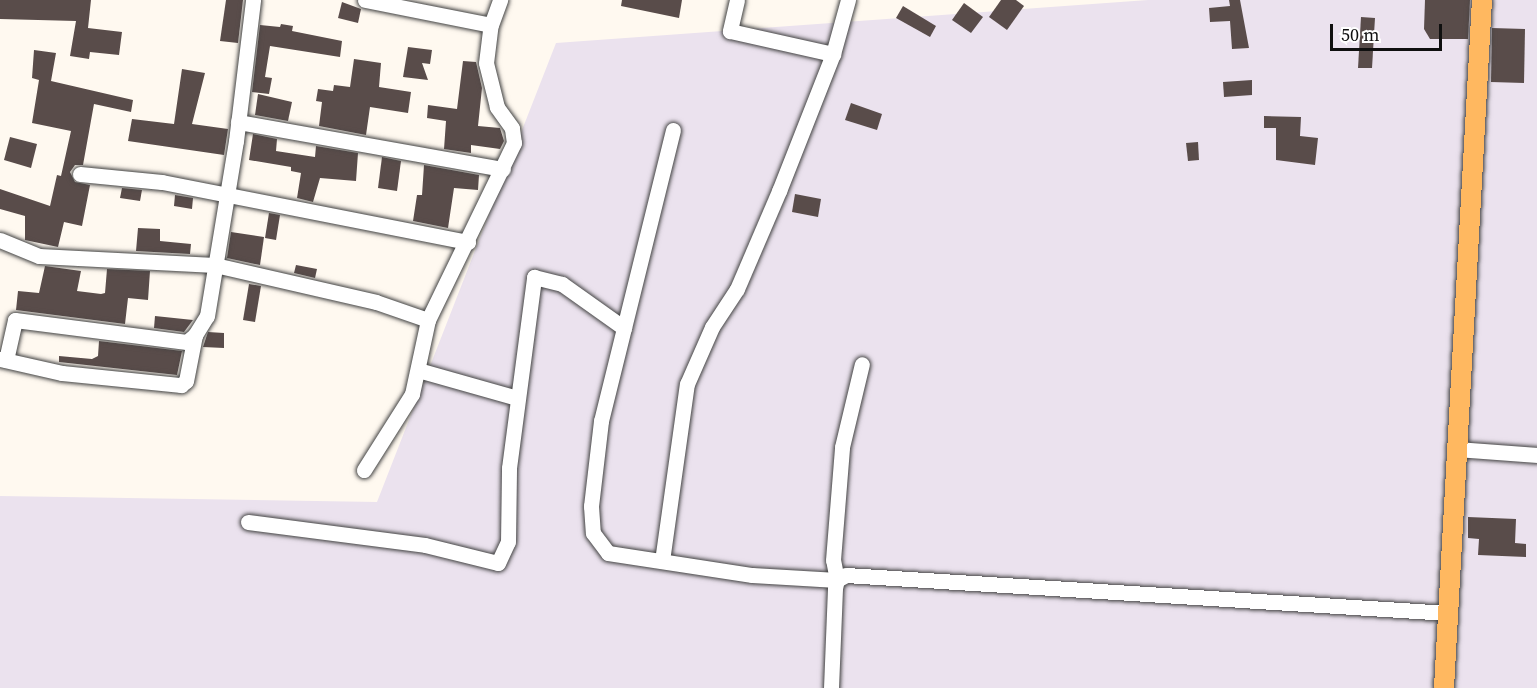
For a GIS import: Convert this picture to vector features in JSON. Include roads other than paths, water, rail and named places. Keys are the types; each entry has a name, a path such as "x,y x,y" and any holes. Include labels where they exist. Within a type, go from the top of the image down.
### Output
{"main road":[{"path":"1444,688 1482,0"}],"street":[{"path":"195,335 188,376 181,385 63,373 3,359 15,320 187,342 195,335 207,316 224,195 238,122 253,0"},
{"path":"364,470 412,394 428,320 468,242 514,143 512,128 496,107 486,63 491,25 500,0"},
{"path":"737,0 730,31 833,54"},
{"path":"662,561 687,384 712,327 737,289 833,54 848,0"},
{"path":"374,1 491,25"},
{"path":"238,122 503,169"},
{"path":"673,130 600,421 591,506 593,533 608,553 752,575 837,580 846,575 977,581 1448,613"},
{"path":"80,174 162,182 468,242"},
{"path":"0,240 39,256 214,265 376,302 428,320"},
{"path":"248,522 425,545 498,563 508,542 509,468 534,277 562,284 624,328"},
{"path":"831,688 837,580 833,560 842,447 862,364"},
{"path":"418,369 517,398"},
{"path":"1457,449 1537,454"}]}
